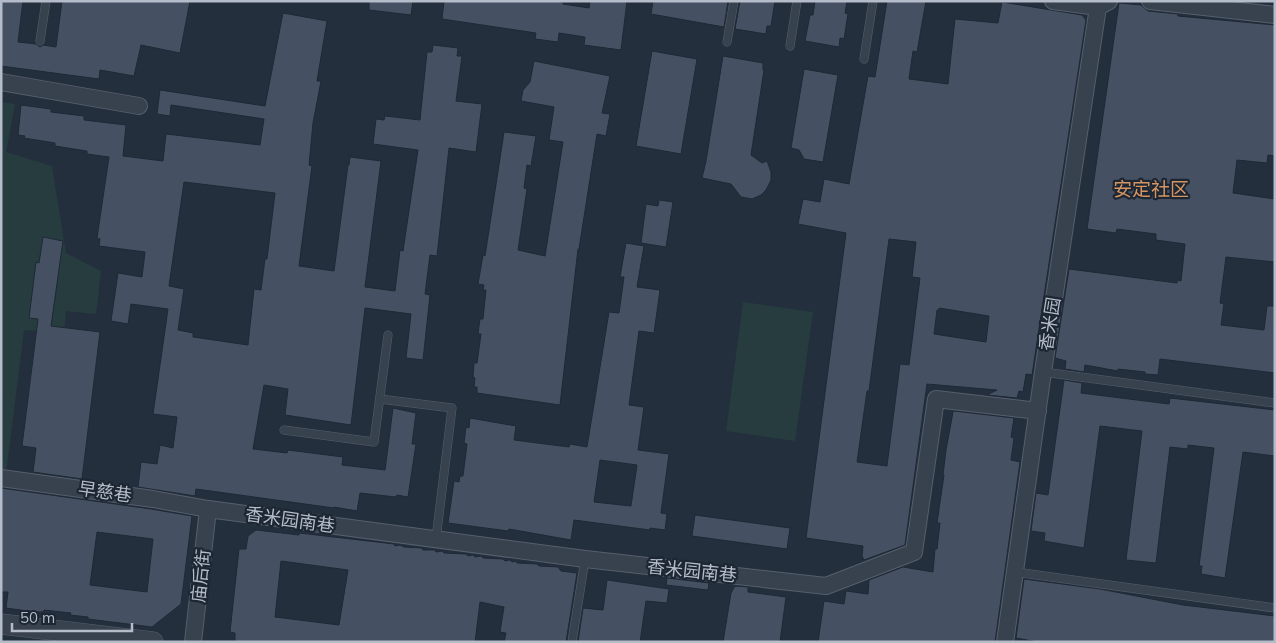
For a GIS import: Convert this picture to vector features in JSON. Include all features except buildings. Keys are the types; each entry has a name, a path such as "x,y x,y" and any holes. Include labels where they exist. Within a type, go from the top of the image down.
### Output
{"street":[{"path":"1053,1 1104,4"},
{"path":"1150,1 1275,15"},
{"name":"香米园","path":"1005,642 1043,372 1104,4"},
{"path":"1,82 139,106"},
{"name":"香米园南巷","path":"208,509 585,559 826,586 914,552 936,399 1038,411"},
{"name":"早慈巷","path":"1,478 153,499 208,509"},
{"name":"庙后街","path":"193,642 208,509"},
{"path":"1,624 153,642"}],"lane":[{"path":"40,40 46,1"},
{"path":"727,42 734,1"},
{"path":"790,46 796,1"},
{"path":"864,59 873,1"},
{"path":"284,430 374,442 388,335"},
{"path":"1043,372 1275,403"},
{"path":"380,400 452,408 436,540"},
{"path":"572,642 585,559"},
{"path":"1015,572 1275,608"}],"green space":[{"path":"1,102 15,104 6,152 52,166 66,253 101,271 96,314 66,311 64,333 24,330 6,474 1,478"},
{"path":"743,302 813,312 795,441 726,431"}],"district":[{"name":"安定社区","path":"1151,189"}]}
